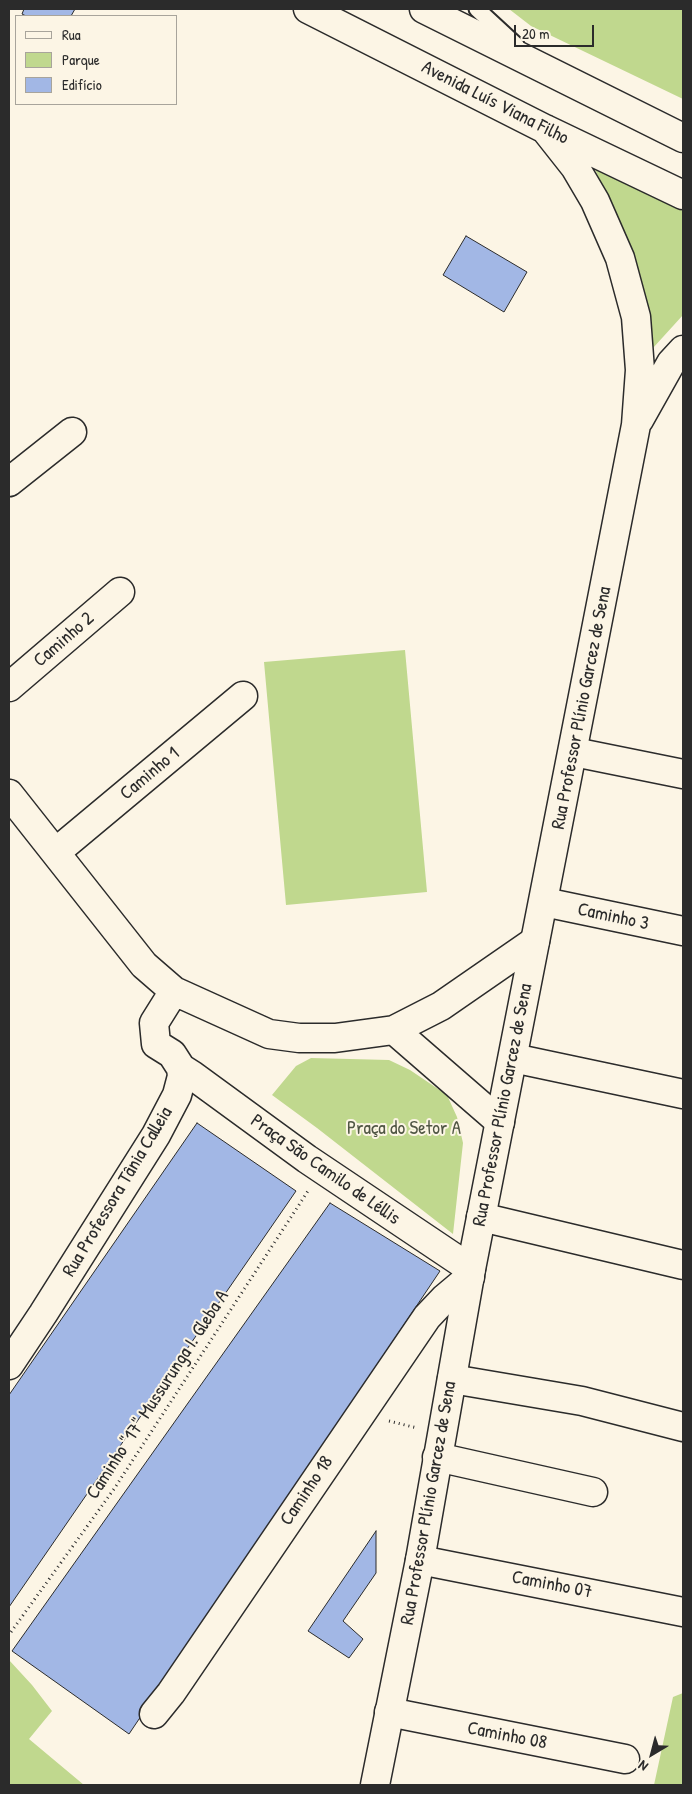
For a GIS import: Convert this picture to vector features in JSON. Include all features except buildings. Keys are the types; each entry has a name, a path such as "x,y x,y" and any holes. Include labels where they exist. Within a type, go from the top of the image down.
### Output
{"main road":[{"name":"Avenida Luís Viana Filho","path":"308,9 683,195"},
{"path":"424,9 683,138"},
{"name":"Rua Professor Plínio Garcez de Sena","path":"375,1785 420,1560 481,1217 574,752 636,425 640,370 636,318 620,258 595,200 575,167 545,128"},
{"name":"Rua Professor Plínio Garcez de Sena","path":"636,425 671,363 683,350"},
{"path":"9,482 72,432"},
{"name":"Caminho 2","path":"9,688 120,592"},
{"name":"Caminho 1","path":"56,852 244,696"},
{"path":"574,752 683,774"},
{"path":"9,794 139,959 174,991 269,1034 299,1038 335,1038 394,1030 441,1006 535,941"},
{"name":"Caminho 3","path":"544,902 683,931"},
{"path":"174,991 154,1023 156,1044 172,1054 181,1068"},
{"path":"394,1030 500,1122"},
{"path":"513,1058 683,1094"},
{"name":"Praça São Camilo de Léllis","path":"181,1068 471,1273"},
{"name":"Rua Professora Tânia Calleia","path":"9,1365 156,1135 177,1095 182,1076 181,1068"},
{"path":"481,1217 683,1265"},
{"name":"Caminho 18","path":"154,1714 171,1693 426,1317 471,1273"},
{"path":"452,1378 582,1401 683,1428"},
{"path":"439,1445 592,1492"},
{"name":"Caminho 07","path":"420,1560 683,1612"},
{"name":"Caminho 08","path":"389,1712 625,1759"}],"lane":[{"path":"477,9 538,66"}],"path":[{"name":"Caminho \"17\" Mussurunga I. Gleba A","path":"11,1632 114,1489 323,1170"},
{"path":"360,1414 439,1445"}],"green space":[{"path":"509,9 683,9 683,99 531,26"},
{"path":"593,165 683,211 683,315 653,348 644,302 620,225"},
{"path":"405,650 427,892 286,905 264,662"},
{"name":"Praça do Setor A","path":"311,1058 389,1060 410,1070 447,1095 457,1117 463,1143 453,1234 272,1095 296,1066"},
{"path":"9,1660 52,1711 29,1739 84,1785 9,1785"},
{"path":"683,1693 683,1785 654,1785 673,1697"}]}
